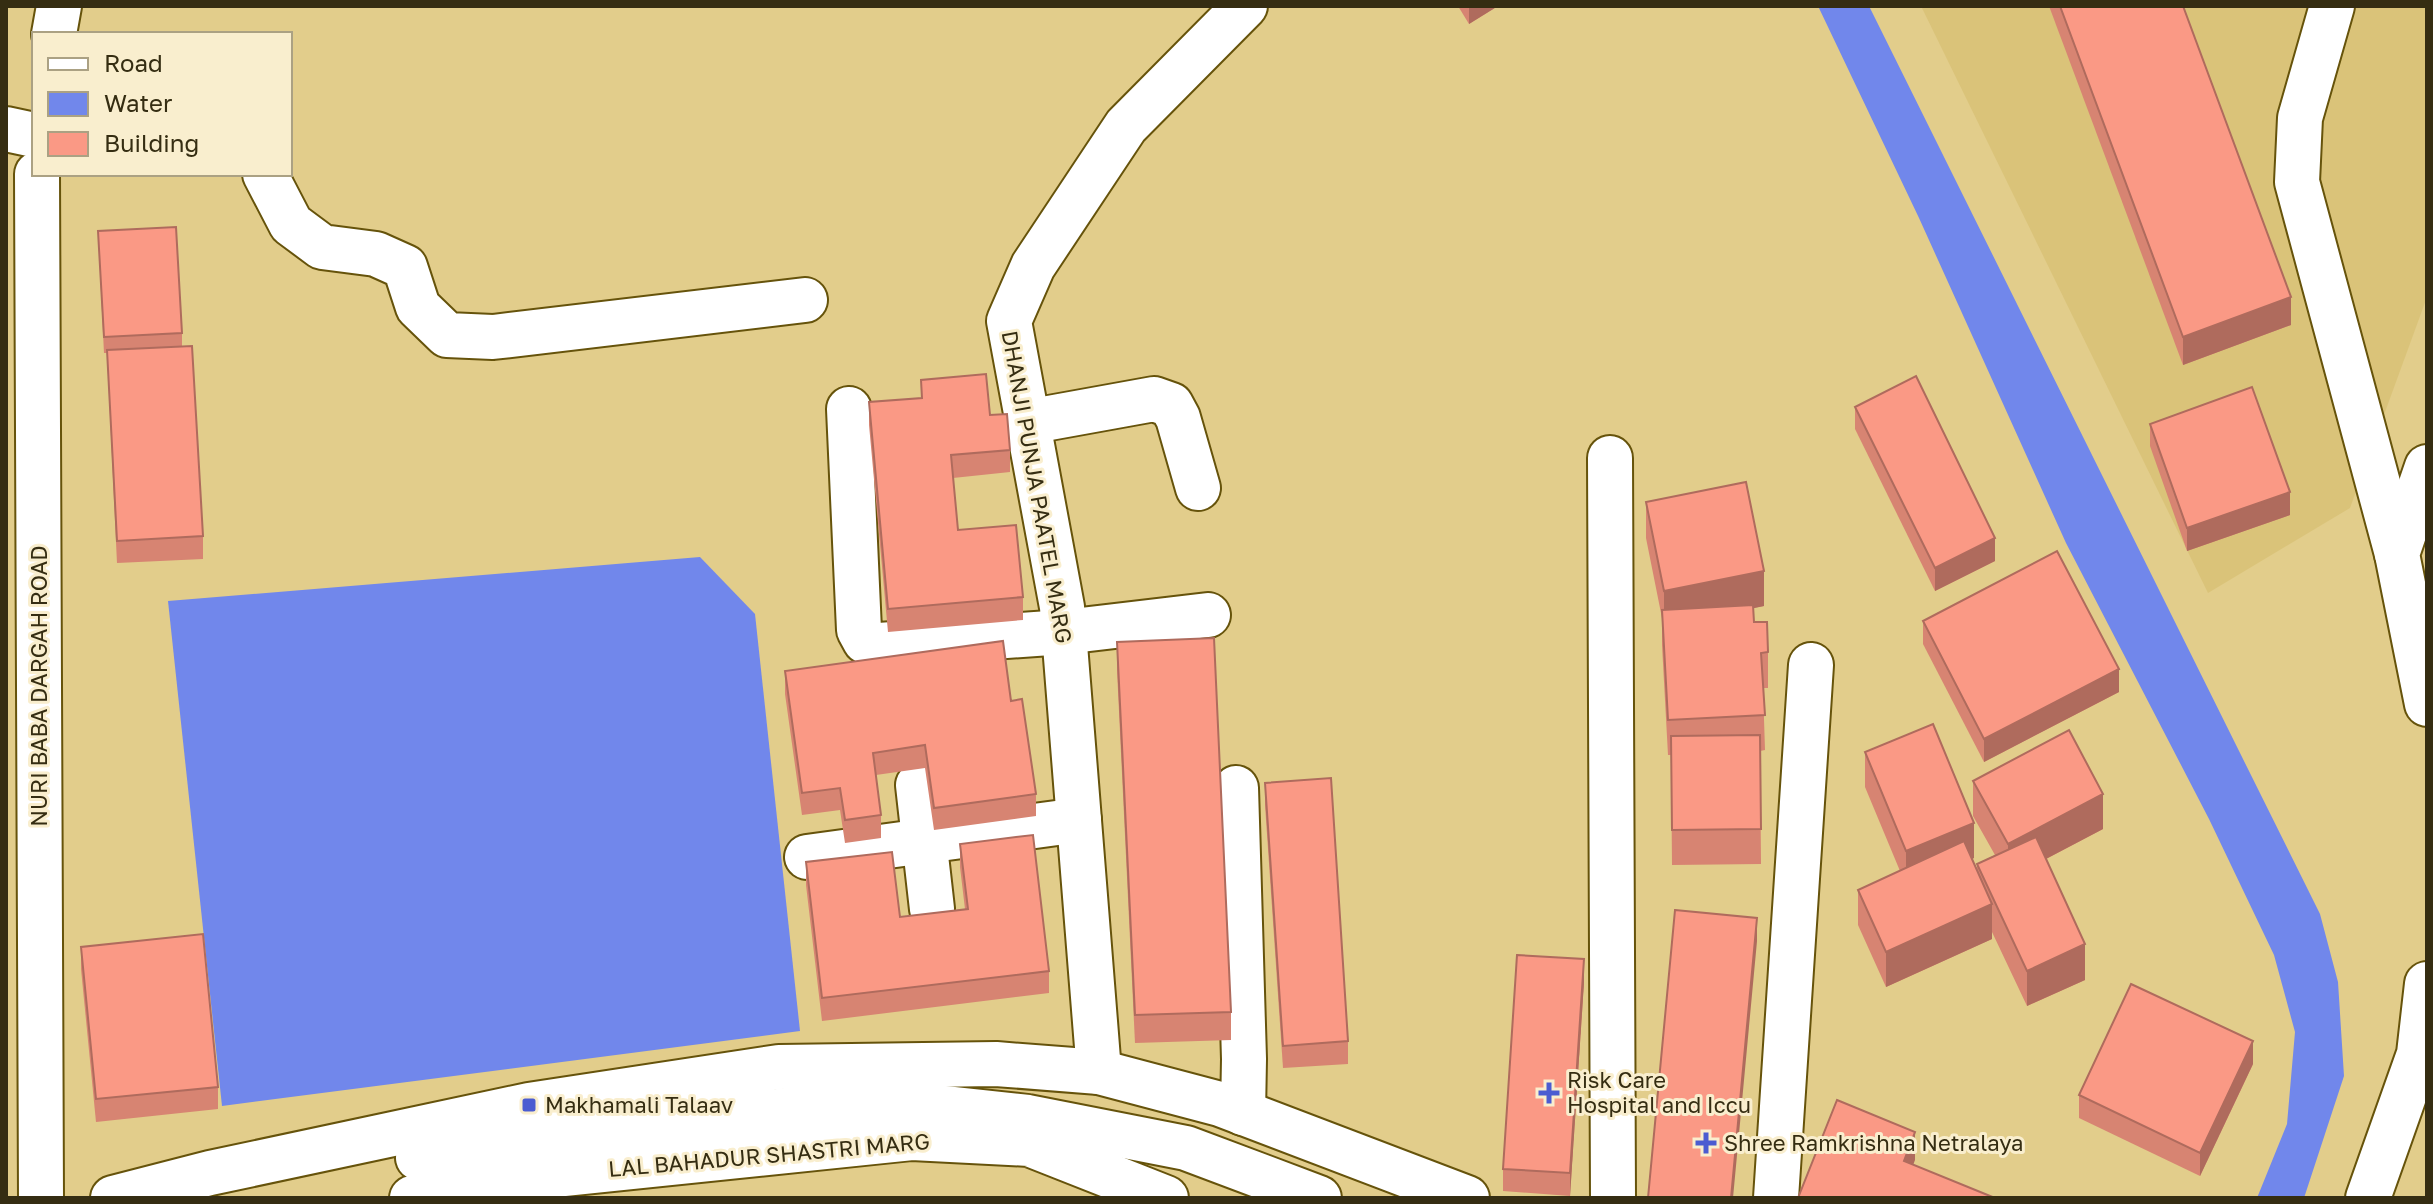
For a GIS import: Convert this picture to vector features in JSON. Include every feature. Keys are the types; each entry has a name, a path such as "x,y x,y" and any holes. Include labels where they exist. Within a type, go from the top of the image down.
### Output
{"street":[{"path":"54,32 59,6"},
{"name":"DHANJI PUNJA PAATEL MARG","path":"1099,1072 1062,607 1009,321 1033,266 1126,126 1245,6"},
{"path":"2332,6 2300,118 2297,182 2397,554 2427,704"},
{"path":"6,129 32,135"},
{"name":"NURI BABA DARGAH ROAD","path":"37,176 41,1198"},
{"path":"266,176 291,224 322,247 376,254 405,267 418,307 447,335 493,337 805,300"},
{"path":"1027,422 1154,399 1171,405 1178,418 1198,488"},
{"path":"849,409 859,630 865,641 879,645 1064,632 1208,615"},
{"path":"1610,458 1613,1198"},
{"path":"2397,554 2427,467"},
{"path":"1776,1198 1811,665"},
{"path":"918,785 932,909"},
{"path":"1236,788 1243,1113"},
{"path":"807,857 1079,820"},
{"path":"2368,1198 2419,1054 2427,984"},
{"path":"113,1198 210,1173 529,1105 779,1067 996,1064 1099,1072 1220,1104 1467,1198"},
{"path":"235,1198 449,1151 869,1100 1028,1117 1186,1148 1319,1198"},
{"name":"LAL BAHADUR SHASTRI MARG","path":"412,1198 487,1182 912,1138 1029,1144 1166,1198"}],"shaded area":[{"path":"1921,6 2427,6 2427,297 2350,508 2208,593"}],"water":[{"path":"1818,6 1869,6 2320,914 2338,982 2344,1076 2304,1198 2257,1198 2287,1124 2295,1032 2274,955 2209,819 2066,543 1919,218"},
{"name":"Makhamali Talaav","path":"700,557 755,614 800,1031 222,1106 168,601"}],"building":[{"path":"2060,6 2183,6 2291,297 2183,337"},
{"path":"176,227 182,333 104,337 98,231"},
{"path":"192,346 203,536 117,541 107,350"},
{"path":"986,374 990,415 1007,414 1010,450 951,455 958,530 1016,525 1023,597 888,609 869,402 922,398 921,380"},
{"path":"1916,376 1995,538 1935,568 1855,407"},
{"path":"2252,387 2290,492 2187,528 2150,424"},
{"path":"1746,482 1764,571 1664,591 1646,502"},
{"path":"2057,551 2119,669 1984,739 1923,621"},
{"path":"1753,605 1754,622 1767,622 1768,652 1761,653 1765,715 1668,720 1662,610"},
{"path":"1214,638 1231,1012 1135,1015 1117,642"},
{"path":"1003,641 1011,701 1022,699 1036,794 934,808 925,745 873,753 881,815 845,820 840,788 802,793 785,671"},
{"path":"1933,724 1974,823 1906,851 1865,752"},
{"path":"2069,730 2103,794 2008,844 1973,781"},
{"path":"1760,735 1761,829 1672,830 1671,736"},
{"path":"1331,778 1348,1041 1283,1046 1265,783"},
{"path":"1033,835 1049,971 822,998 806,862 892,852 900,917 968,909 960,844"},
{"path":"2036,837 2085,944 2027,971 1977,864"},
{"path":"1964,841 1992,904 1886,952 1858,890"},
{"path":"1675,910 1757,918 1731,1198 1648,1198"},
{"path":"203,934 218,1087 96,1099 81,947"},
{"path":"1517,955 1584,959 1570,1173 1503,1169"},
{"path":"2131,984 2253,1041 2200,1153 2079,1095"},
{"path":"1837,1100 1915,1132 1904,1161 1995,1198 1798,1198"}],"place":[{"name":"Risk Care Hospital and Iccu","path":"1549,1093"},
{"name":"Makhamali Talaav","path":"529,1105"},
{"name":"Shree Ramkrishna Netralaya","path":"1706,1143"}]}
